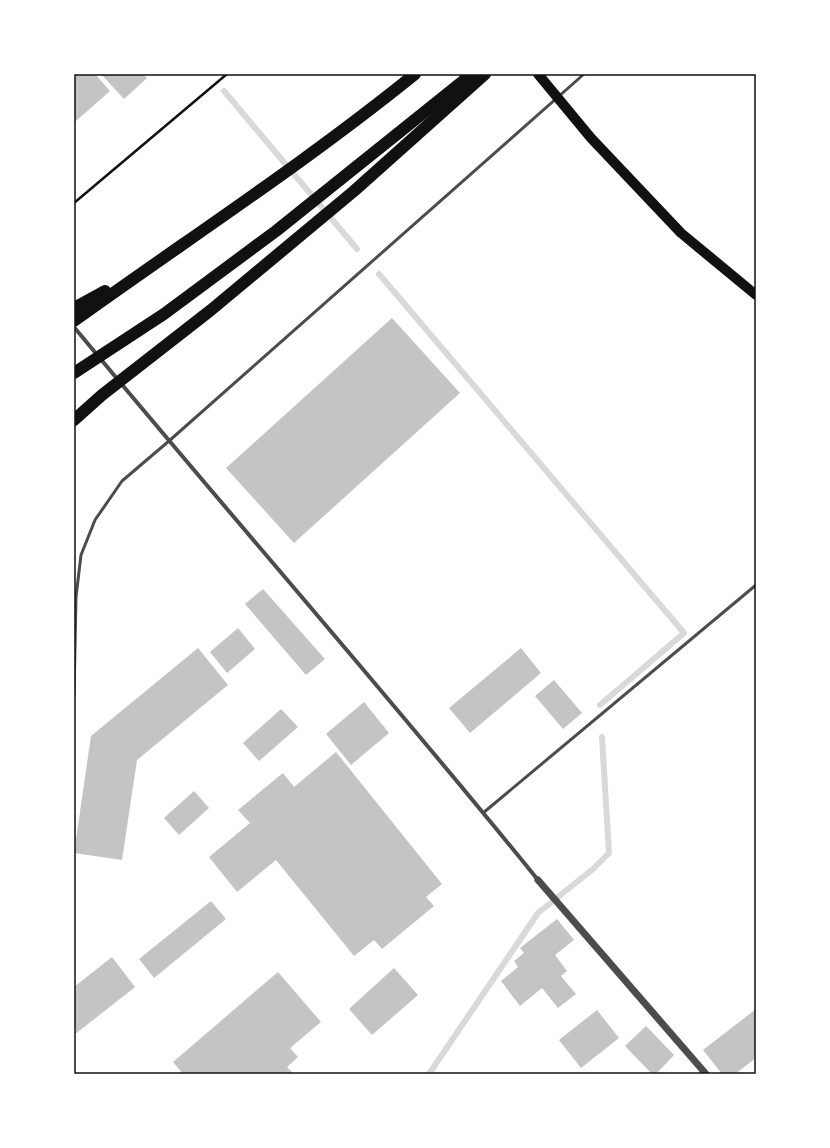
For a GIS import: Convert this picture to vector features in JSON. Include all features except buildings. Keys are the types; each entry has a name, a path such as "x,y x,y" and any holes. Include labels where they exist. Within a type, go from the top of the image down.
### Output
{"highway":[{"path":"74,321 261,192 359,120 414,74"},
{"path":"74,373 164,314 276,231 472,74"},
{"path":"77,417 211,310 354,191 484,74"},
{"path":"74,308 146,270"}],"main road":[{"path":"538,74 592,138 681,232 756,295"}],"street":[{"path":"74,327 568,916 706,1074"}],"lane":[{"path":"74,696 76,596 84,548 95,520 122,480 169,441 584,74"},
{"path":"483,813 756,585"}],"path":[{"path":"74,203 227,74"}],"waterway":[{"path":"224,91 357,249"},
{"path":"379,274 684,633 600,705"},
{"path":"429,1074 538,913 593,869 609,853 602,737"}]}
